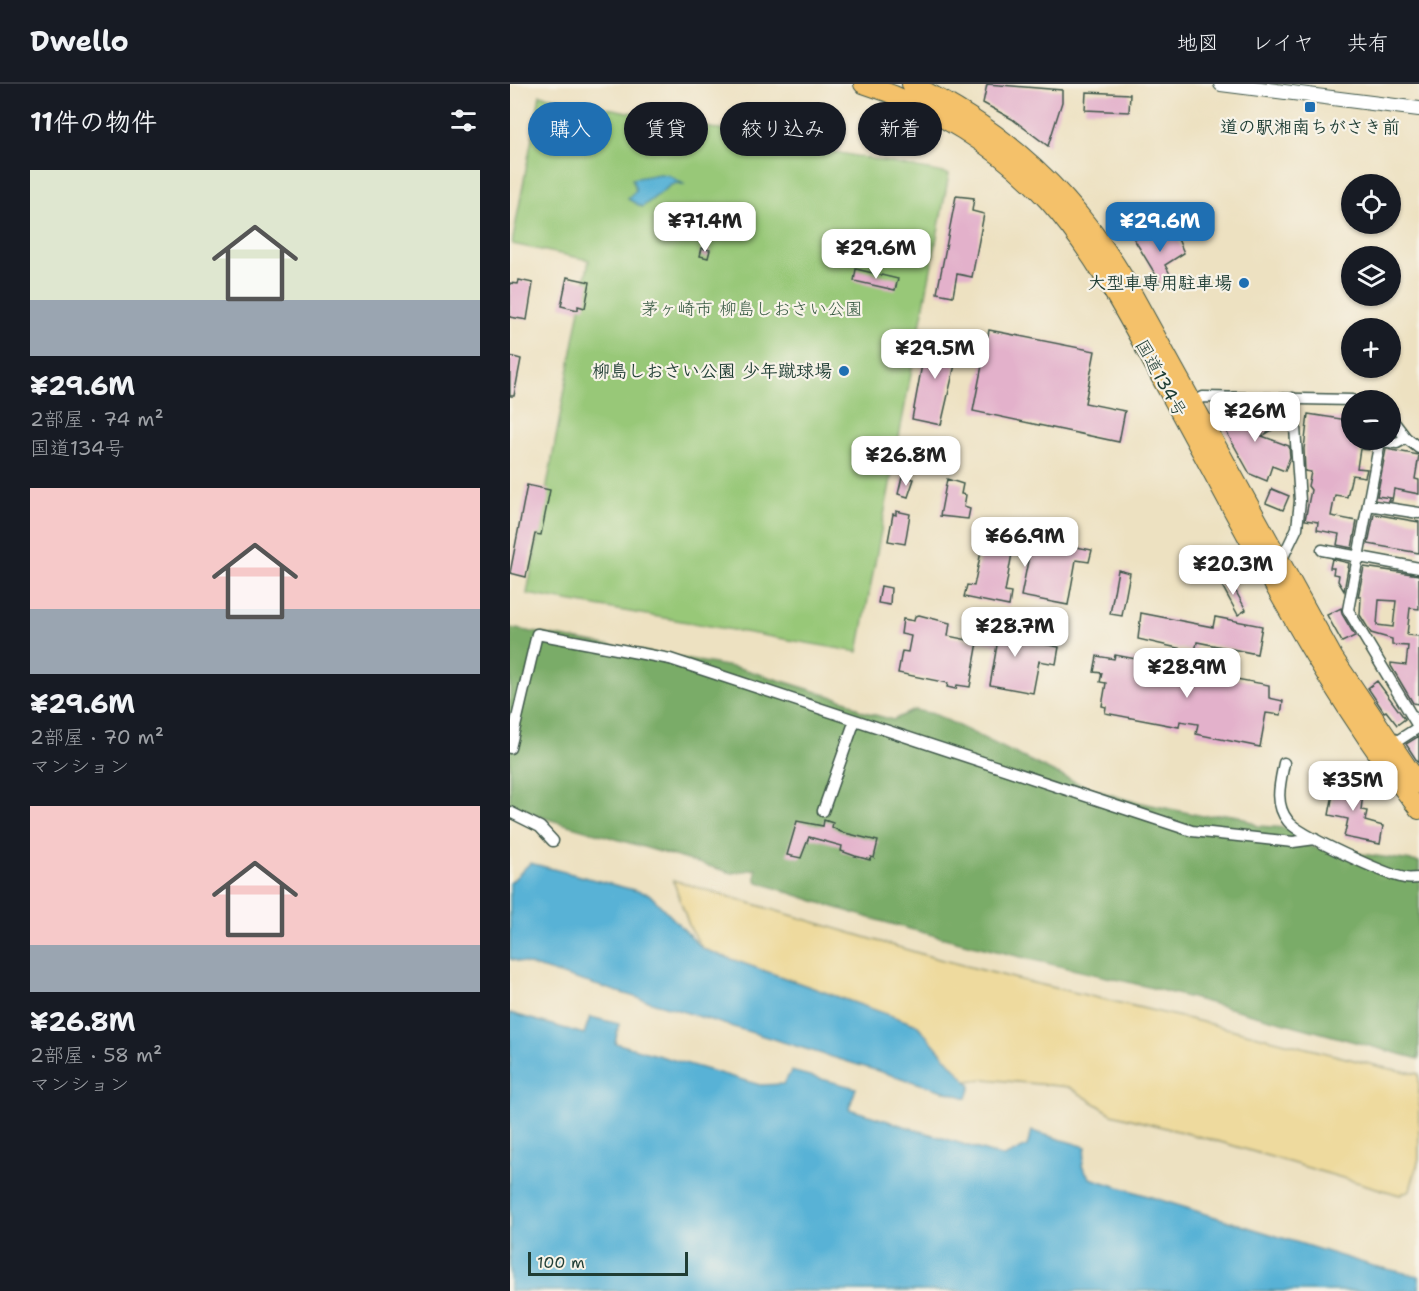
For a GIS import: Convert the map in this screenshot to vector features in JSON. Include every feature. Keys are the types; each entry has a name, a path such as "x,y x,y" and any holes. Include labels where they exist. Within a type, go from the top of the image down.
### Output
{"highway":[{"name":"国道134号","path":"863,84 928,95 972,137 1027,180 1068,224 1094,259 1319,665 1391,774 1419,810"},
{"name":"国道134号","path":"911,84 981,123 1018,150 1038,167 1081,213 1123,276 1344,674 1419,783"}],"street":[{"path":"1221,84 1419,110"},
{"path":"1193,403 1203,397 1341,400"},
{"path":"1281,561 1297,528 1300,501 1293,398"},
{"path":"1401,431 1419,448"},
{"path":"1391,745 1419,727 1348,610 1380,441 1397,443 1406,438"},
{"path":"1368,505 1419,513"},
{"path":"1322,550 1419,568"},
{"path":"510,748 537,634 670,659 1192,831 1293,842 1315,839"},
{"path":"823,812 855,720"},
{"path":"1284,763 1278,791 1283,814 1297,830 1396,876 1419,878"},
{"path":"510,812 540,827 554,841"}],"green space":[{"name":"茅ヶ崎市 柳島しおさい公園","path":"540,95 576,102 539,102"},
{"name":"茅ヶ崎市 柳島しおさい公園","path":"612,109 624,111 624,156 708,156 708,127 720,130 720,156 846,156 846,154 949,174 858,652 527,594 589,260 512,244 529,156 612,156"},
{"path":"510,628 743,669 847,701 861,711 893,720 914,710 934,714 1089,788 1128,800 1203,816 1225,814 1239,816 1258,826 1288,828 1311,847 1419,862 1419,1059 1157,989 891,924 756,881 756,869 732,873 510,808"}],"sand":[{"path":"673,880 935,958 1386,1068 1419,1074 1419,1159 1410,1190 1400,1195 1224,1143 1112,1114 1069,1087 985,1079 966,1081 917,1025 703,949 690,928"}],"water":[{"path":"659,174 668,175 685,185 677,183 671,185 642,207 628,199 636,190 632,179"},
{"path":"530,863 649,894 703,949 917,1025 971,1086 967,1098 510,959 510,883"},
{"path":"510,1013 584,1034 590,1017 619,1024 615,1043 760,1085 784,1084 791,1071 856,1088 849,1109 1004,1157 1027,1146 1032,1131 1086,1147 1082,1166 1090,1178 1373,1266 1419,1276 1419,1291 510,1291"}],"building":[{"path":"987,84 1062,90 1062,102 1048,146 1012,119 983,103"},
{"path":"1086,92 1130,94 1129,112 1085,110"},
{"path":"956,196 974,198 972,211 984,214 972,277 957,274 953,296 937,293"},
{"path":"1159,228 1178,239 1184,253 1165,265 1174,281 1163,287 1134,239"},
{"path":"702,248 710,250 708,258 700,256"},
{"path":"856,269 898,279 895,290 854,281"},
{"path":"567,277 590,282 585,308 578,306 578,310 561,306"},
{"path":"519,280 533,283 527,320 510,317 510,283 518,284"},
{"path":"989,330 1095,351 1085,403 1125,411 1119,442 973,411"},
{"path":"927,337 960,343 941,425 912,419"},
{"path":"510,356 521,359 514,396 510,396"},
{"path":"1236,405 1244,420 1258,412 1260,416 1265,413 1274,429 1262,436 1289,446 1290,457 1285,471 1272,466 1267,481 1250,474 1217,415"},
{"path":"1308,414 1341,419 1341,450 1360,450 1357,468 1367,469 1365,477 1352,475 1347,497 1335,495 1331,516 1357,521 1352,548 1337,545 1339,534 1317,530 1318,522 1305,520 1311,490 1308,486 1311,472 1305,471 1304,449"},
{"path":"1386,450 1419,455 1415,479 1419,480 1419,494 1394,489 1392,501 1388,501 1391,498 1377,496"},
{"path":"902,477 914,479 908,497 898,494"},
{"path":"947,479 963,484 961,494 966,495 964,507 970,509 968,519 940,516"},
{"path":"527,485 550,490 541,535 535,534 526,577 510,573"},
{"path":"1272,489 1289,496 1283,510 1266,503"},
{"path":"896,511 910,514 905,544 888,541 893,514 896,515"},
{"path":"1374,514 1419,522 1419,553 1368,544"},
{"path":"978,528 1092,550 1089,562 1076,560 1068,605 1021,596 1030,551 1013,548 1005,592 1011,593 1009,606 964,597 967,585 974,586 983,542 976,541"},
{"path":"1332,559 1349,563 1344,591 1338,581 1339,575 1333,574 1334,568 1330,568"},
{"path":"1364,567 1419,575 1419,609 1410,608 1407,635 1419,636 1419,704 1413,703 1391,666 1391,663 1406,665 1408,646 1392,645 1392,639 1371,633 1360,615 1361,597 1358,597","holes":["1379,600 1396,601 1393,627 1377,625"]},
{"path":"1118,570 1130,573 1122,616 1110,614"},
{"path":"1228,577 1246,610 1238,615 1220,582"},
{"path":"881,586 891,588 890,605 878,603"},
{"path":"1341,608 1355,636 1342,642 1327,615"},
{"path":"1141,613 1213,627 1215,617 1262,626 1257,654 1197,642 1195,652 1138,639"},
{"path":"915,616 950,623 948,636 978,642 970,687 957,685 956,689 947,687 948,683 898,673 902,651 908,652 911,636 901,634 903,619 914,621"},
{"path":"979,624 1024,633 1022,640 1059,647 1056,664 1039,661 1033,693 990,685 997,645 973,640"},
{"path":"1115,655 1194,670 1192,677 1208,681 1210,674 1269,685 1269,698 1283,701 1281,715 1266,713 1260,747 1196,734 1198,724 1180,721 1179,727 1105,713 1106,707 1102,706 1106,683 1100,682 1102,673 1094,672 1097,656 1114,659"},
{"path":"1377,681 1405,719 1397,725 1386,711 1384,712 1368,688"},
{"path":"1419,736 1419,764 1406,744"},
{"path":"1327,780 1364,786 1361,810 1367,811 1365,821 1383,826 1380,844 1344,837 1348,819 1329,815 1333,794 1325,793"},
{"path":"824,820 833,823 832,827 841,832 878,841 874,858 871,857 870,860 855,856 841,851 842,846 809,837 801,858 787,855 797,821 823,826"}],"place":[{"name":"道の駅湘南ちがさき前","path":"1310,107"},
{"name":"大型車専用駐車場","path":"1244,283"},
{"name":"柳島しおさい公園 少年蹴球場","path":"844,371"}]}
